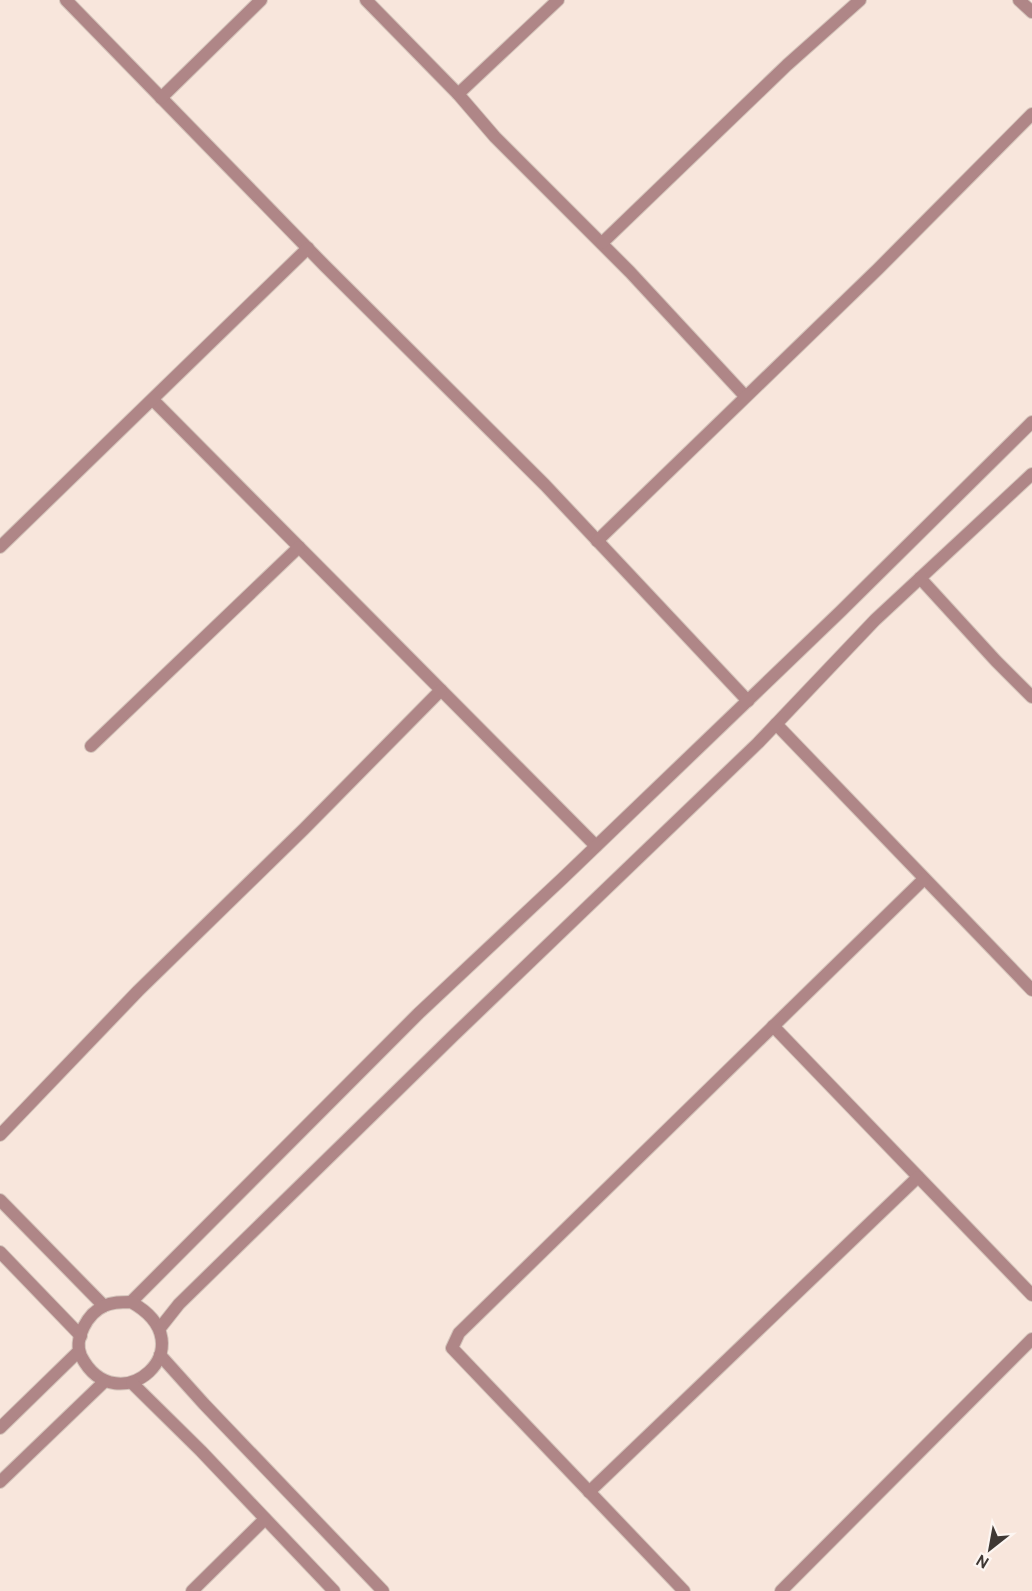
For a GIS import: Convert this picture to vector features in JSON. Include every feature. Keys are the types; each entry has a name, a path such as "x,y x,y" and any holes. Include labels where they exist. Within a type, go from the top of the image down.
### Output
{"street":[{"path":"66,0 308,248 545,485 748,701"},
{"path":"161,98 261,0"},
{"path":"366,0 458,94 495,138 602,243 745,396"},
{"path":"458,94 558,0"},
{"path":"602,243 787,65 860,0"},
{"path":"1019,0 1032,12"},
{"path":"597,540 878,269 1032,114"},
{"path":"0,547 308,248"},
{"path":"153,400 596,846"},
{"path":"0,1428 79,1352 85,1324 93,1313 104,1306 131,1302 418,1014 748,701 1032,422"},
{"path":"160,1328 179,1304 776,723 876,620 1032,474"},
{"path":"91,746 299,547"},
{"path":"920,578 996,662 1032,697"},
{"path":"0,1135 138,991 304,829 441,690"},
{"path":"776,723 1032,990"},
{"path":"684,1591 452,1348 459,1333 924,879"},
{"path":"773,1026 1032,1295"},
{"path":"590,1492 918,1177"},
{"path":"0,1200 104,1306"},
{"path":"0,1252 81,1336"},
{"path":"79,1352 93,1373 105,1381 118,1384 132,1383 144,1377 154,1368 160,1355 162,1342 160,1328 153,1317 131,1302"},
{"path":"781,1591 1032,1339"},
{"path":"160,1355 383,1591"},
{"path":"0,1482 105,1381"},
{"path":"132,1383 334,1591"},
{"path":"192,1591 265,1519"}]}
